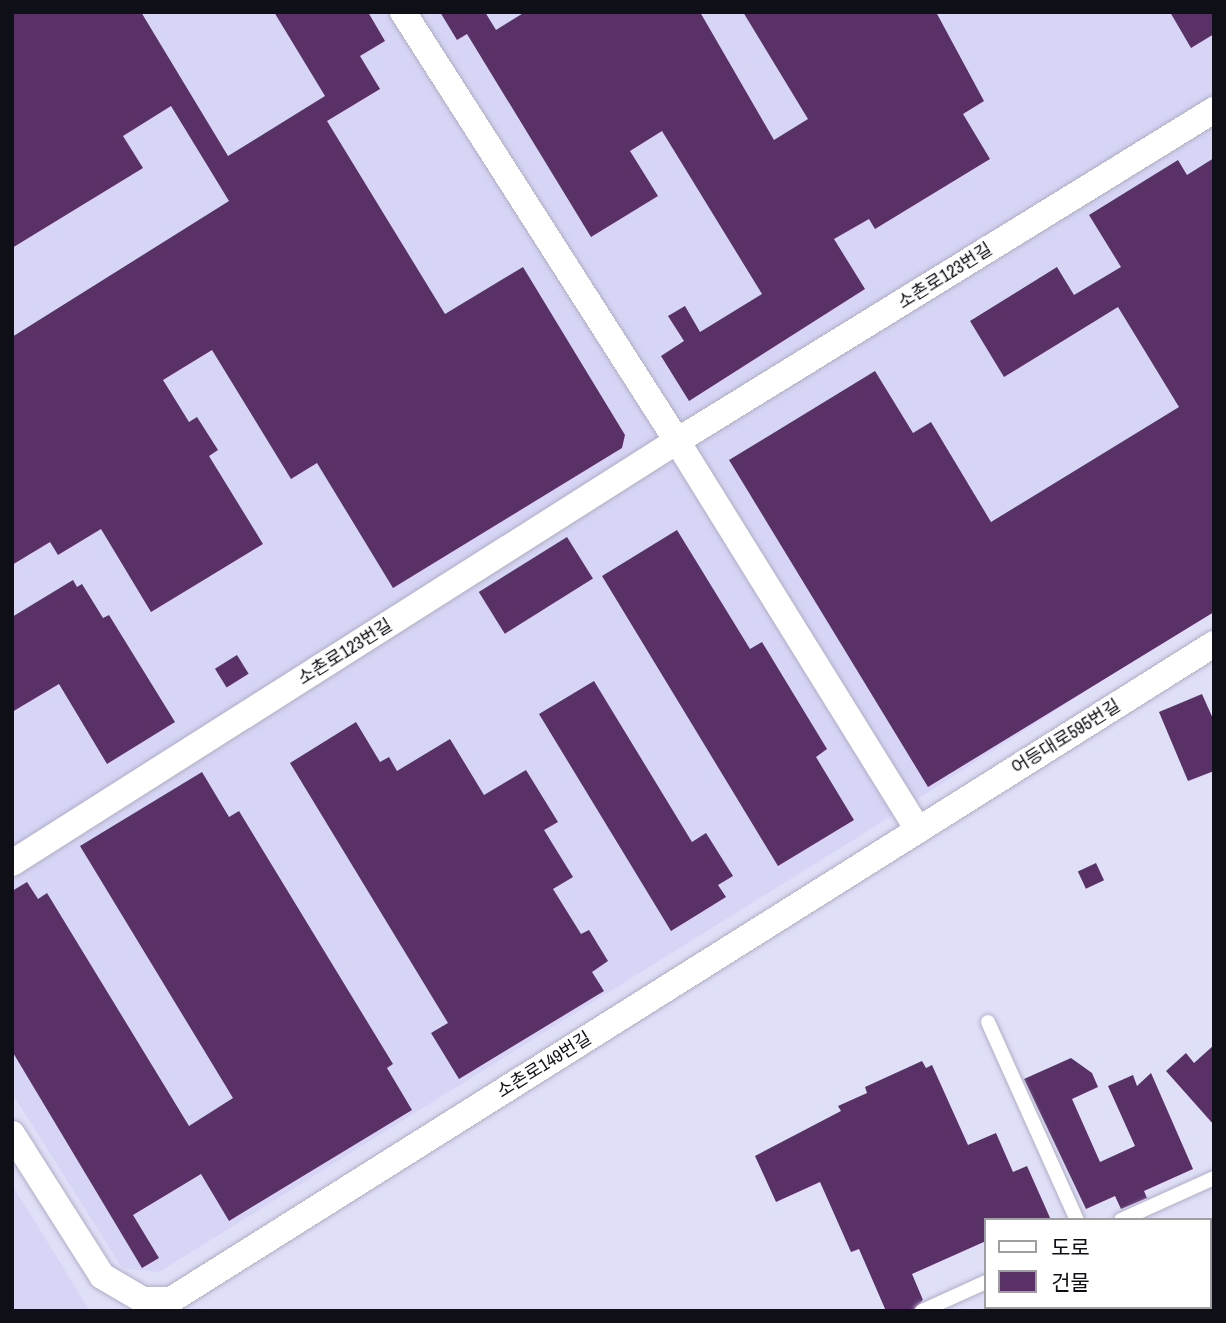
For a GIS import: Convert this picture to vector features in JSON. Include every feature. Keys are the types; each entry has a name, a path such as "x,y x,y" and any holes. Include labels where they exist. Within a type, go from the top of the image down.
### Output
{"street":[{"path":"403,12 677,441 918,830"},
{"name":"소촌로123번길","path":"12,863 677,441 1214,110"},
{"name":"어등대로595번길","path":"918,830 1214,644"},
{"name":"소촌로149번길","path":"12,1135 102,1276 143,1300 169,1305 918,830"},
{"path":"102,1276 122,1311"}],"lane":[{"path":"988,1022 1076,1218"},
{"path":"1125,1218 1214,1178"},
{"path":"922,1311 984,1283"}],"shaded area":[{"path":"12,12 1214,12 1214,609 855,839 159,1272 122,1268 12,1093"},
{"path":"12,1186 29,1212 90,1311 12,1311"}],"building":[{"path":"12,12 141,12 228,156 325,96 274,12 368,12 385,41 360,56 380,89 327,121 445,314 523,267 625,435 622,448 393,588 317,463 291,479 212,350 163,380 189,422 197,417 218,450 209,456 263,544 151,612 101,529 58,555 50,542 12,565 12,337 229,201 171,106 123,136 143,168 12,248"},
{"path":"440,12 485,12 496,30 525,12 700,12 774,140 808,119 743,12 936,12 984,101 963,114 990,159 875,229 869,219 834,239 865,289 689,401 661,356 684,341 668,316 685,306 700,332 762,294 662,131 630,151 658,196 591,237 467,34 457,40"},
{"path":"1170,12 1214,12 1214,34 1191,48"},
{"path":"1214,158 1214,612 928,787 729,460 875,371 913,433 931,422 991,522 1179,407 1118,307 1004,377 970,321 1057,267 1074,295 1121,267 1089,215 1178,160 1187,175"},
{"path":"677,530 750,649 762,642 827,749 816,757 854,820 778,866 602,576"},
{"path":"567,537 593,579 505,634 479,592"},
{"path":"73,580 77,587 82,584 103,618 109,615 175,722 107,764 59,684 12,712 12,617"},
{"path":"237,655 249,674 227,687 215,669"},
{"path":"594,681 692,842 706,833 733,876 718,885 726,897 671,931 539,714"},
{"path":"1202,694 1214,721 1214,771 1188,781 1159,712"},
{"path":"356,722 380,762 389,757 397,771 450,739 484,795 526,770 558,822 544,830 573,877 553,889 581,934 589,930 608,961 592,972 604,991 459,1079 431,1033 448,1023 290,763"},
{"path":"202,772 229,817 239,811 393,1064 387,1068 412,1110 229,1221 201,1174 133,1215 159,1258 142,1268 12,1051 12,891 27,882 38,899 47,893 189,1126 233,1098 80,846"},
{"path":"1096,863 1104,880 1086,889 1078,871"},
{"path":"1214,1045 1214,1125 1166,1071 1186,1053 1194,1063"},
{"path":"1071,1058 1092,1073 1098,1087 1072,1099 1100,1162 1135,1146 1108,1086 1133,1075 1137,1086 1151,1073 1193,1169 1144,1191 1147,1198 1121,1209 1115,1196 1086,1209 1024,1079"},
{"path":"922,1061 926,1068 932,1065 968,1145 996,1133 1013,1172 1027,1166 1050,1218 984,1218 984,1242 912,1274 923,1300 912,1311 886,1311 859,1249 851,1252 820,1182 776,1202 755,1156 841,1111 838,1106 867,1093 865,1087"}]}
